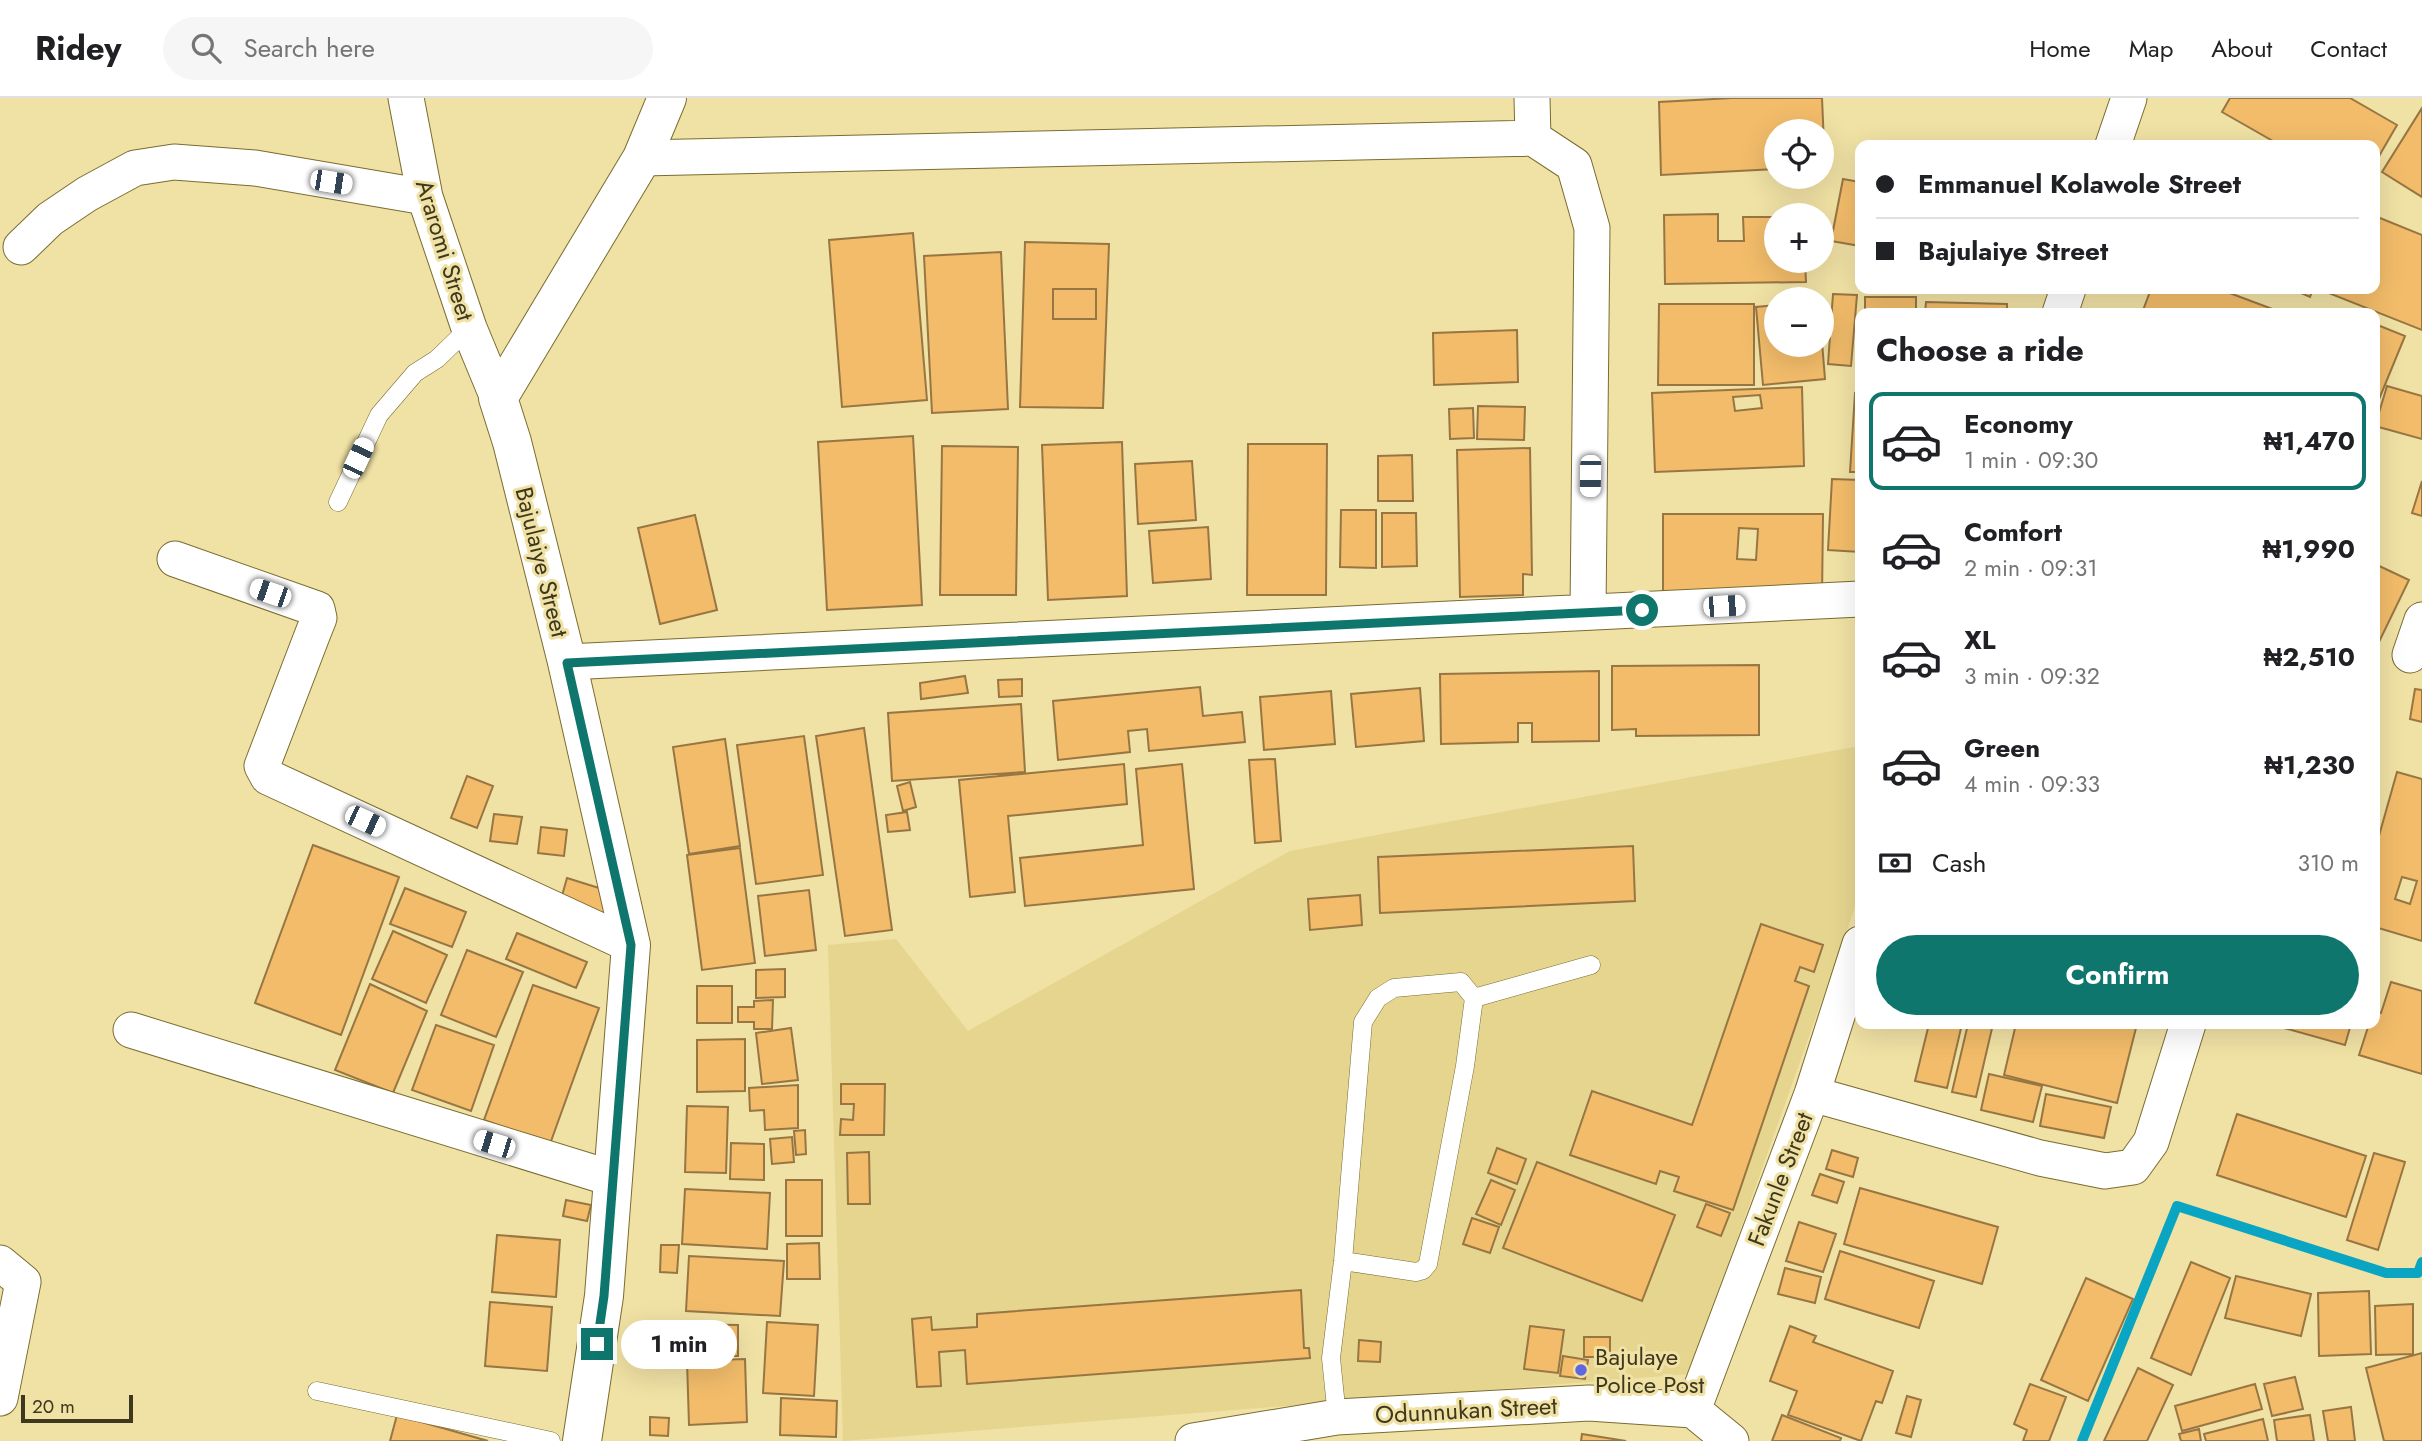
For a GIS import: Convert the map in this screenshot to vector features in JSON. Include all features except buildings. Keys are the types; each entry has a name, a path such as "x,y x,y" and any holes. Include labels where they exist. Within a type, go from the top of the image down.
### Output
{"street":[{"name":"Araromi Street","path":"406,98 425,197 469,328 498,398"},
{"path":"498,398 642,158 667,98"},
{"path":"1532,98 1533,138"},
{"path":"2115,140 2129,98"},
{"path":"642,158 1533,138 1574,165 1592,228 1588,612"},
{"path":"21,247 50,219 99,187 135,167 174,162 255,168 425,197"},
{"name":"Bajulaiye Street","path":"498,398 512,442 567,663 631,945 604,1296 582,1441"},
{"path":"175,559 317,609 318,618 313,633 262,766 268,776 631,945"},
{"path":"567,663 1855,599"},
{"path":"2410,654 2422,620"},
{"name":"Fakunle Street","path":"1693,1410 1812,1094 1855,960"},
{"path":"1812,1094 2040,1158 2105,1171 2133,1167 2151,1142 2186,1029"},
{"path":"131,1030 614,1179"},
{"path":"0,1263 23,1282 0,1398"},
{"name":"Odunnukan Street","path":"1192,1441 1300,1433 1337,1417 1589,1403 1693,1410"},
{"path":"1693,1410 1731,1441"}],"lane":[{"path":"338,502 379,415 415,373 437,359 469,328"},
{"path":"1474,998 1591,965"},
{"path":"1337,1417 1331,1358 1343,1261 1363,1022 1378,998 1394,988 1461,982 1474,998 1465,1066 1428,1264 1423,1270 1416,1272 1343,1261"},
{"path":"317,1391 551,1441"}],"shaded area":[{"path":"1855,747 1855,907 1689,1374 843,1441 828,945 896,939 968,1031 1290,851"}],"waterway":[{"path":"2082,1441 2177,1206 2386,1273 2418,1273 2422,1262"}],"place":[{"name":"Bajulaye Police Post","path":"1581,1370"}],"route":[{"path":"597,1344 614,1179 631,945 567,663 1642,610"}]}
